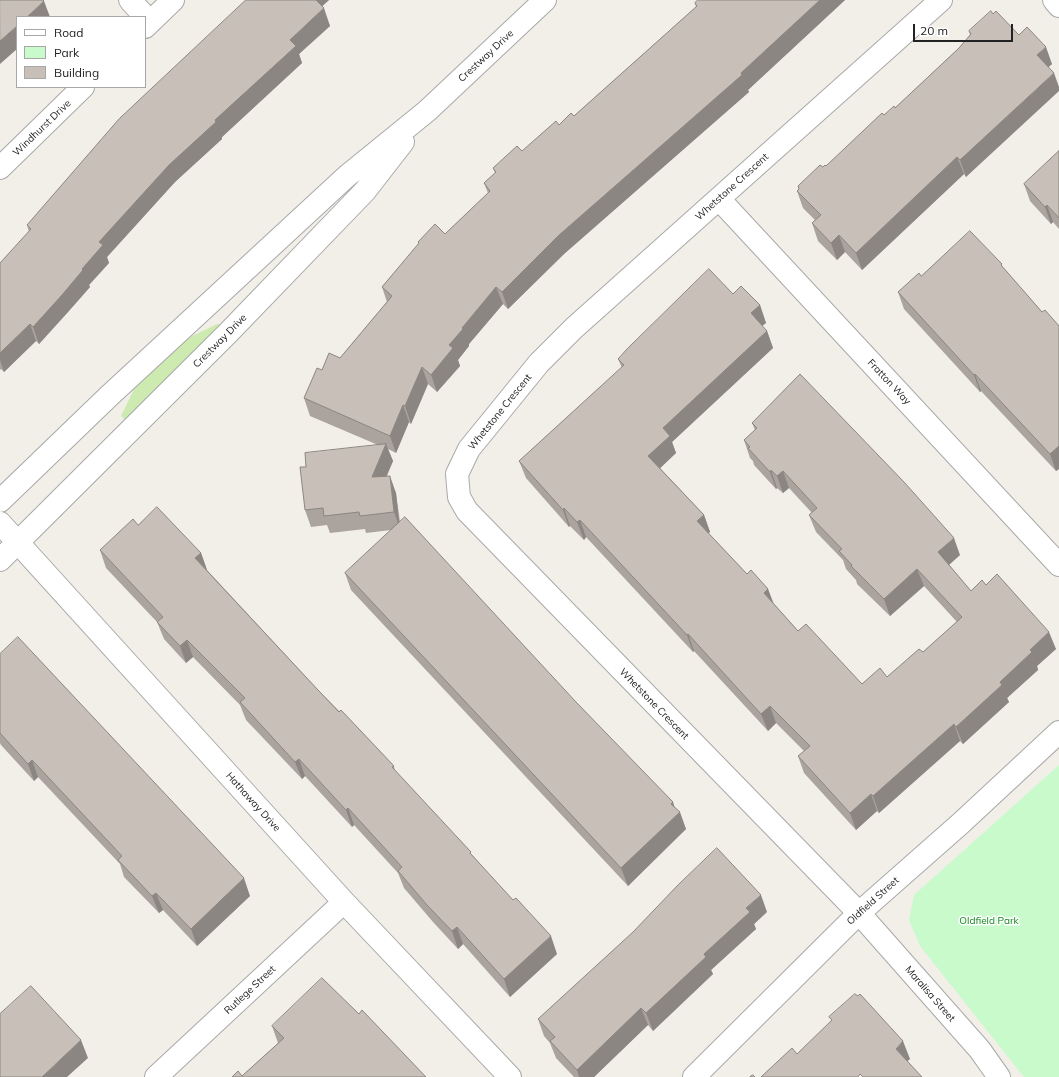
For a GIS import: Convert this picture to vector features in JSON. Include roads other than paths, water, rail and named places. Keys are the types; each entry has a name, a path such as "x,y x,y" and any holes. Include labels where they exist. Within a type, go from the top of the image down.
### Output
{"street":[{"path":"130,0 142,16"},
{"path":"148,24 173,0"},
{"name":"Crestway Drive","path":"0,501 109,396 347,176 427,111 545,0"},
{"name":"Whetstone Crescent","path":"859,913 466,511 460,498 457,474 469,449 539,363 574,328 941,0"},
{"path":"1054,0 1059,6"},
{"name":"Windhurst Drive","path":"0,168 82,88"},
{"name":"Crestway Drive","path":"0,560 228,333 365,191 427,111"},
{"name":"Fratton Way","path":"719,199 1059,565"},
{"name":"Hathaway Drive","path":"0,523 19,542 344,902 510,1077"},
{"name":"Oldfield Street","path":"694,1077 859,913 960,824 1059,732"},
{"name":"Rutlege Street","path":"156,1077 344,902"},
{"name":"Maralisa Street","path":"859,913 980,1050 999,1077"}],"park label":[{"name":"Oldfield Park","path":"989,921"}]}
